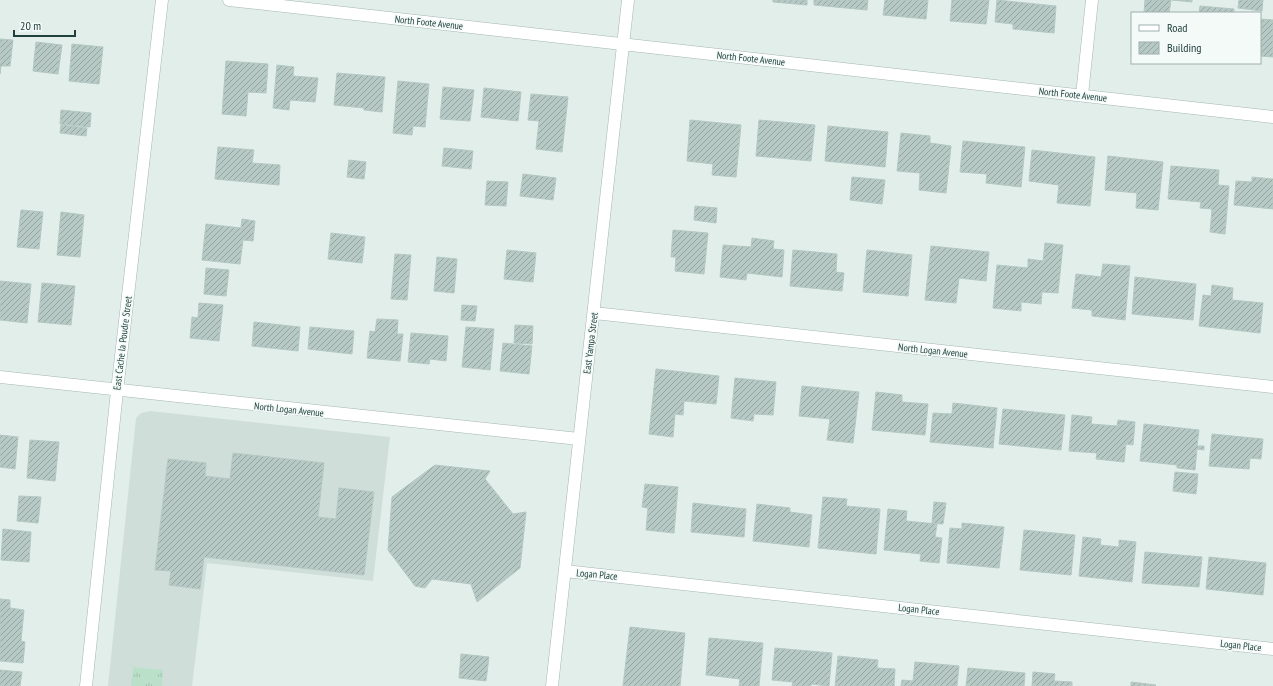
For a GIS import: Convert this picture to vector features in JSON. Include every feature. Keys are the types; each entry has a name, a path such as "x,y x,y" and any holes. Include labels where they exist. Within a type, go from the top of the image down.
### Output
{"street":[{"name":"East Cache la Poudre Street","path":"86,686 117,390 162,0"},
{"name":"North Foote Avenue","path":"229,0 1273,117"},
{"name":"East Yampa Street","path":"552,686 628,0"},
{"path":"1082,95 1092,0"},
{"name":"North Logan Avenue","path":"594,313 1273,387"},
{"name":"North Logan Avenue","path":"0,377 579,439"},
{"name":"Logan Place","path":"565,571 1273,649"}],"shaded area":[{"path":"150,411 390,437 373,581 207,563 192,686 108,686 136,418 141,413"}],"green space":[{"path":"133,667 163,670 162,686 131,686"}],"building":[{"path":"773,0 807,0 807,5 773,2"},
{"path":"814,0 868,0 867,10 814,5"},
{"path":"885,0 928,0 926,19 883,15"},
{"path":"952,0 989,0 986,24 950,21"},
{"path":"997,0 1056,6 1054,33 1013,29 1013,24 995,22"},
{"path":"1145,0 1171,0 1169,12 1144,12"},
{"path":"1172,0 1192,0 1192,2"},
{"path":"1239,0 1263,0 1262,11 1238,8"},
{"path":"1200,6 1234,9 1234,12 1199,12"},
{"path":"1261,19 1273,20 1273,57 1261,56"},
{"path":"0,39 13,40 10,66 1,66 0,74"},
{"path":"36,42 62,45 58,74 33,71"},
{"path":"72,44 103,47 99,84 69,81"},
{"path":"226,61 268,64 266,93 248,92 246,116 222,114"},
{"path":"277,65 294,67 293,76 318,78 315,102 290,100 289,110 273,108"},
{"path":"337,73 385,77 382,112 364,110 364,108 334,105"},
{"path":"398,81 429,84 425,127 413,126 412,135 393,133"},
{"path":"443,87 474,90 470,121 440,119"},
{"path":"484,88 521,92 518,121 481,117"},
{"path":"531,94 568,97 562,152 536,149 539,121 528,120"},
{"path":"61,110 91,113 90,127 60,124"},
{"path":"690,120 741,125 736,177 712,175 713,164 687,161"},
{"path":"759,120 815,125 811,161 756,156"},
{"path":"61,125 87,128 86,136 60,133"},
{"path":"828,126 888,132 885,167 825,161"},
{"path":"901,133 930,136 930,143 951,146 946,193 919,190 920,173 897,171"},
{"path":"963,141 1025,147 1021,187 986,183 987,174 960,172"},
{"path":"218,147 254,150 252,163 280,165 279,185 215,179"},
{"path":"444,148 473,151 471,169 442,166"},
{"path":"1032,150 1095,157 1090,206 1057,203 1059,185 1029,181"},
{"path":"1108,156 1163,162 1158,210 1136,208 1137,193 1105,190"},
{"path":"349,160 366,162 364,179 347,177"},
{"path":"1171,166 1219,170 1218,185 1229,186 1225,234 1210,232 1212,209 1200,208 1201,202 1168,199"},
{"path":"523,174 556,178 553,200 520,196"},
{"path":"852,177 885,180 882,204 850,200"},
{"path":"1252,177 1273,179 1273,209 1234,205 1236,181 1252,182"},
{"path":"487,181 508,182 506,206 485,205"},
{"path":"695,206 717,208 716,223 694,220"},
{"path":"21,210 43,212 39,249 17,247"},
{"path":"61,212 84,215 80,257 57,255"},
{"path":"242,219 255,221 253,241 243,240 240,264 202,260 206,224 241,228"},
{"path":"673,230 708,233 704,274 675,271 676,257 671,257"},
{"path":"331,233 365,237 362,263 328,259"},
{"path":"752,238 774,241 773,249 784,250 782,277 747,273 746,280 720,277 723,245 751,247"},
{"path":"1045,243 1063,245 1058,293 1042,292 1041,304 1021,302 1021,311 993,308 997,265 1028,268 1028,259 1043,261"},
{"path":"931,246 989,252 986,281 959,278 956,303 925,300"},
{"path":"507,250 536,253 533,282 504,279"},
{"path":"793,250 837,254 836,272 844,273 842,291 790,286"},
{"path":"867,250 912,255 908,296 863,292"},
{"path":"395,254 411,255 407,300 391,299"},
{"path":"437,257 457,259 454,293 434,291"},
{"path":"1103,264 1130,266 1125,320 1092,316 1092,310 1072,308 1076,274 1101,277"},
{"path":"206,268 229,270 226,296 204,294"},
{"path":"1135,277 1196,284 1193,320 1132,314"},
{"path":"0,281 31,284 27,323 0,320"},
{"path":"42,283 75,286 71,325 38,322"},
{"path":"1212,285 1233,288 1232,300 1263,303 1260,333 1199,326 1203,295 1211,296"},
{"path":"199,303 223,305 219,341 190,338 192,317 198,318"},
{"path":"462,305 477,306 475,321 461,320"},
{"path":"377,319 398,320 397,334 403,334 400,361 367,358 370,331 375,332"},
{"path":"254,322 300,327 298,351 252,346"},
{"path":"515,325 533,326 532,344 514,343"},
{"path":"310,327 354,331 352,354 308,349"},
{"path":"466,327 494,329 490,370 462,367"},
{"path":"411,333 448,336 446,361 430,359 429,364 408,362"},
{"path":"503,343 532,346 529,374 500,371"},
{"path":"656,369 719,376 716,404 684,401 683,415 675,414 673,437 649,434"},
{"path":"735,378 776,382 773,415 754,414 753,421 731,418"},
{"path":"802,386 859,392 853,443 827,440 830,419 799,416"},
{"path":"876,392 902,395 902,402 928,404 925,435 872,430"},
{"path":"953,403 997,408 993,448 930,442 933,413 952,414"},
{"path":"1003,409 1065,415 1061,450 999,444"},
{"path":"1072,415 1092,417 1091,424 1117,426 1118,420 1135,422 1133,445 1126,444 1124,462 1096,459 1097,453 1069,451"},
{"path":"1144,424 1199,430 1197,446 1204,446 1204,450 1197,449 1195,470 1177,468 1177,465 1140,461"},
{"path":"1212,434 1263,439 1261,459 1250,458 1249,469 1209,466"},
{"path":"0,435 18,437 15,469 0,467"},
{"path":"30,440 59,442 55,481 27,478"},
{"path":"233,453 324,463 318,517 336,519 339,488 374,492 364,575 204,557 200,589 169,585 171,571 155,570 168,459 206,463 205,476 230,479"},
{"path":"435,465 490,471 485,479 513,514 526,512 520,568 477,602 471,584 432,579 425,588 415,586 388,550 392,497"},
{"path":"1175,472 1198,474 1196,494 1173,491"},
{"path":"645,484 678,487 674,533 646,530 648,508 642,507"},
{"path":"19,496 41,497 38,523 17,521"},
{"path":"823,497 847,499 846,506 880,509 876,554 818,548"},
{"path":"934,502 946,503 943,524 932,523"},
{"path":"693,503 746,509 744,537 691,532"},
{"path":"757,504 790,508 790,512 812,515 809,547 753,541"},
{"path":"888,509 907,511 906,521 937,524 935,537 942,538 939,563 920,561 921,554 884,550"},
{"path":"962,523 1004,527 999,568 947,563 950,528 962,529"},
{"path":"3,529 31,532 29,562 1,560"},
{"path":"1024,530 1075,535 1071,575 1020,570"},
{"path":"1083,537 1101,539 1100,545 1119,547 1119,540 1136,542 1132,582 1079,576"},
{"path":"1145,552 1202,557 1199,587 1142,583"},
{"path":"1209,557 1266,563 1263,595 1206,589"},
{"path":"0,599 10,600 10,608 24,610 21,641 25,642 23,663 0,661"},
{"path":"630,627 685,633 680,686 623,686"},
{"path":"709,638 763,643 759,686 739,686 740,679 706,675"},
{"path":"775,648 832,653 829,686 811,684 811,686 792,686 793,682 772,680"},
{"path":"461,654 489,657 486,681 459,678"},
{"path":"838,656 878,660 877,668 895,669 894,686 835,686"},
{"path":"915,662 959,666 957,686 901,686 902,680 913,681"},
{"path":"968,668 1025,673 1024,686 966,686"},
{"path":"0,670 22,672 20,686 0,686"},
{"path":"1033,672 1055,674 1054,681 1072,682 1072,686 1032,686"},
{"path":"1131,682 1156,685 1131,686"}]}
